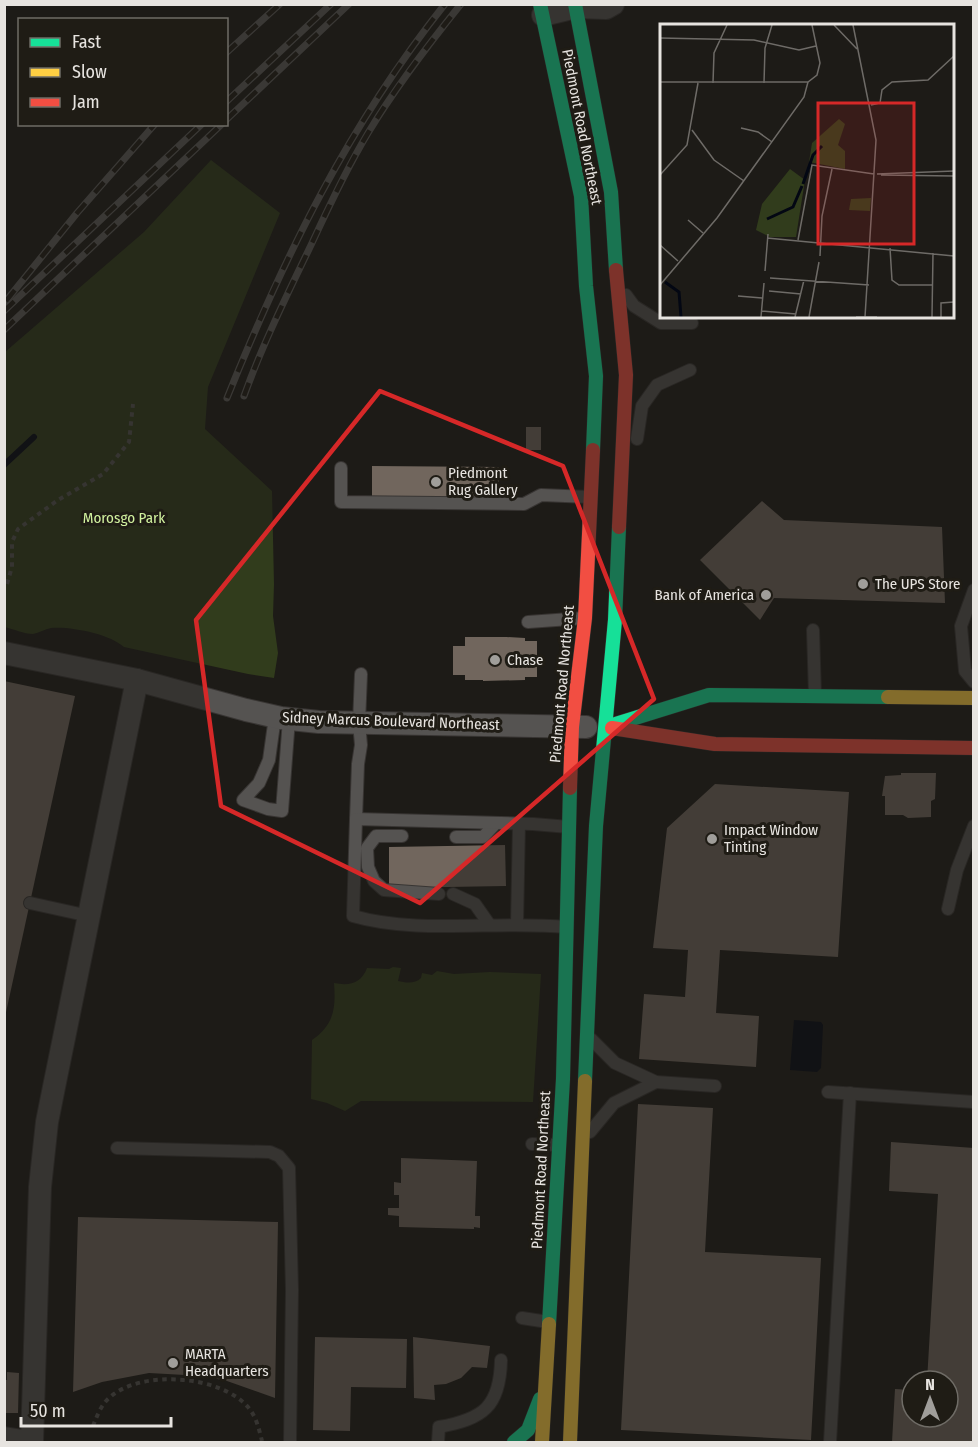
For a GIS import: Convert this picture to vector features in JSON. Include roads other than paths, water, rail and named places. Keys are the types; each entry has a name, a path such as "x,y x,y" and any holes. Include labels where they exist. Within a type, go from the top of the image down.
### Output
{"main road":[{"name":"Piedmont Road Northeast","path":"570,1443 596,826 615,620 626,375 616,284 611,192 576,5"},
{"name":"Piedmont Road Northeast","path":"541,10 581,196 586,286 596,376 585,618 572,727 568,928 542,1443"},
{"name":"Sidney Marcus Boulevard Northeast","path":"606,727 709,695 974,698"},
{"name":"Sidney Marcus Boulevard Northeast","path":"606,727 715,744 974,748"},
{"path":"514,1443 528,1430 545,1384"}],"street":[{"path":"541,10 576,5 606,8 614,4"},
{"name":"Sidney Marcus Boulevard Northeast","path":"4,653 137,680 282,718 360,723 606,727"},
{"path":"4,1438 31,1443 43,1154 54,1087 137,680"}],"lane":[{"path":"616,284 634,306 662,323 692,323"},
{"path":"621,498 636,447 642,406 657,385 690,370"},
{"path":"341,468 340,502 524,504 542,495 591,497"},
{"path":"974,590 961,626 965,670 974,682"},
{"path":"528,622 585,618"},
{"path":"813,630 815,696"},
{"path":"362,674 353,916 393,925 532,924 568,928"},
{"path":"282,718 282,811 243,800 259,783 282,718"},
{"path":"356,819 519,823 570,827"},
{"path":"456,837 483,837 496,823"},
{"path":"517,925 519,823"},
{"path":"948,909 957,870 974,826"},
{"path":"402,836 376,836 367,848 368,867 374,881 384,890 439,894"},
{"path":"453,894 475,904 489,924"},
{"path":"30,903 89,916"},
{"path":"586,1034 615,1063 656,1082 715,1086"},
{"path":"582,1142 614,1102 656,1082"},
{"path":"828,1092 974,1102"},
{"path":"830,1443 850,1093"},
{"path":"532,1144 558,1145"},
{"path":"117,1148 270,1152 279,1156 290,1168 292,1290 290,1443"},
{"path":"522,1318 549,1322"},
{"path":"438,1443 439,1427 465,1422 490,1407 501,1380 501,1360"}],"waterway":[{"path":"4,465 34,437"}],"railway":[{"path":"228,51 280,4"},
{"path":"228,100 331,4"},
{"path":"228,118 349,4"},
{"path":"227,398 272,293 321,193 378,97 445,4"},
{"path":"244,396 276,318 353,160 378,116 461,4"},
{"path":"6,301 77,213 153,126"},
{"path":"4,311 200,126"},
{"path":"4,330 220,126"}],"place":[{"name":"Piedmont Rug Gallery","path":"436,482"},
{"name":"The UPS Store","path":"863,584"},
{"name":"Bank of America","path":"766,595"},
{"name":"Chase","path":"495,660"},
{"name":"Impact Window Tinting","path":"712,839"},
{"name":"MARTA Headquarters","path":"173,1363"}],"park label":[{"name":"Morosgo Park","path":"124,518"}]}
